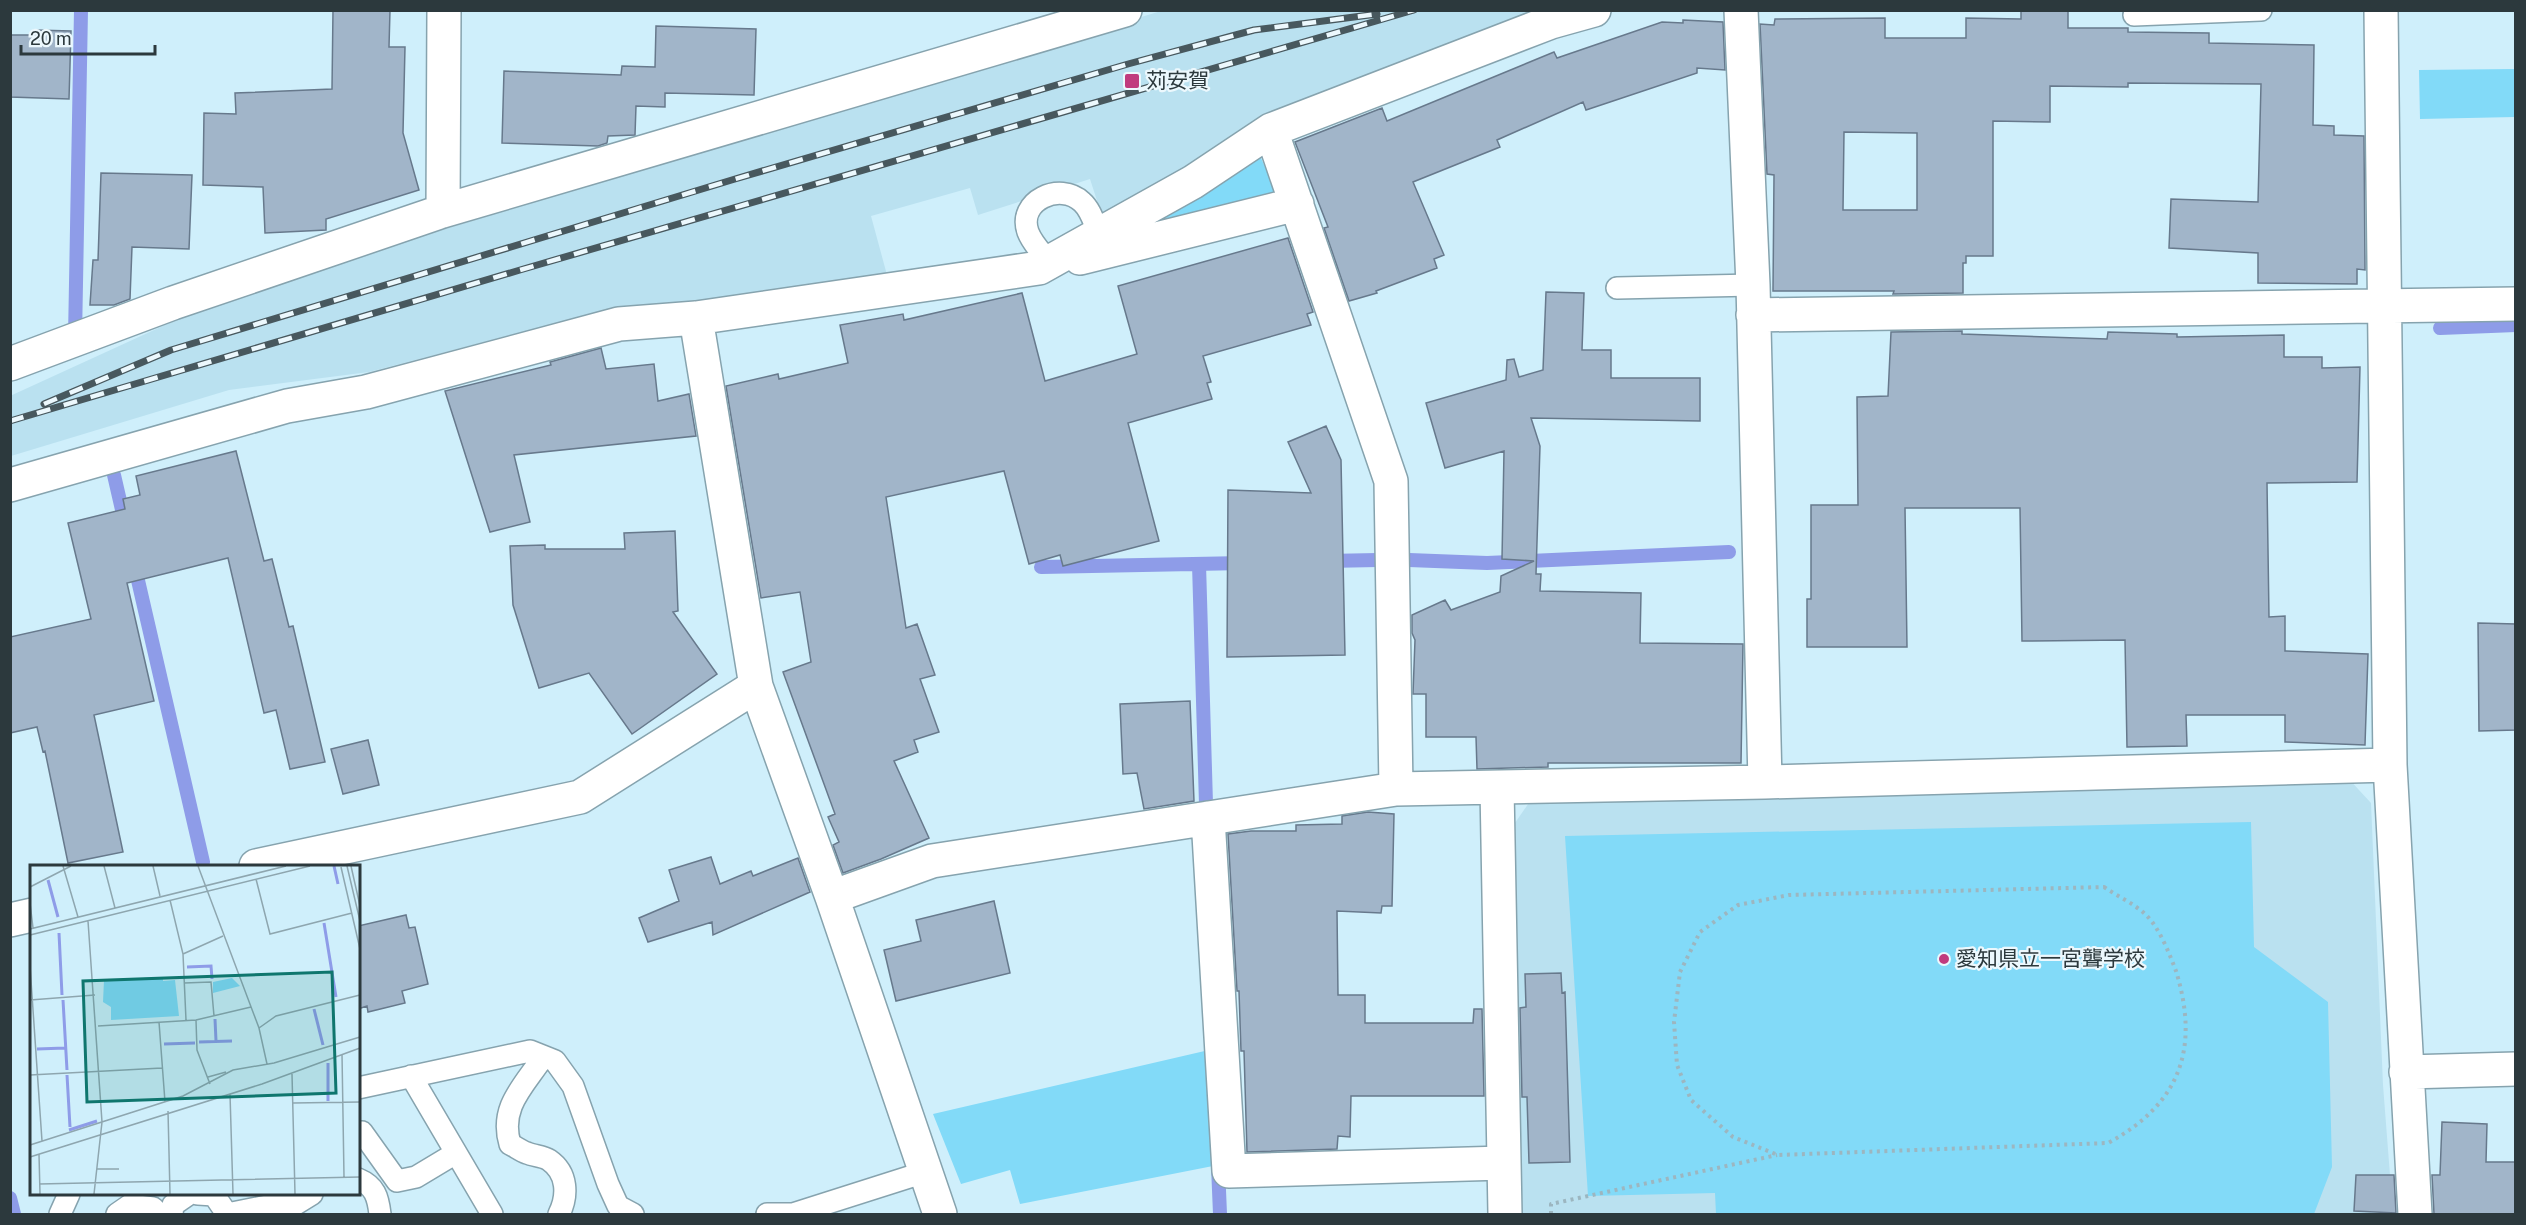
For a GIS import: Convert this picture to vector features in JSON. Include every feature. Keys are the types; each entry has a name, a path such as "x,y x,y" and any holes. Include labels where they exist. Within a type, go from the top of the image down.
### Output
{"street":[{"path":"443,212 444,10"},
{"path":"10,364 174,303 443,212 1078,17 1125,10"},
{"path":"1044,265 1193,182 1271,130 1551,22 1594,10"},
{"path":"1741,10 1753,300 1765,782"},
{"path":"2381,10 2390,765 2415,1215"},
{"path":"1271,130 1391,481 1396,789"},
{"path":"10,485 287,406 366,392 619,324 696,318 1044,265 1297,204"},
{"path":"1753,300 2385,307 2516,304"},
{"path":"696,318 756,686 832,897 940,1215"},
{"path":"265,865 580,797 756,686"},
{"path":"832,897 932,861 1396,789 1765,782 2390,765"},
{"path":"1497,788 1505,1215"},
{"path":"1208,818 1229,1171 1503,1163"},
{"path":"10,920 30,915"},
{"path":"2406,1072 2516,1068"}],"lane":[{"path":"2134,15 2261,10"},
{"path":"1044,265 1027,230 1027,213 1034,202 1050,194 1066,193 1081,200 1090,212 1099,234"},
{"path":"1617,288 1753,300"},
{"path":"360,1088 530,1051 555,1061 573,1086 618,1206 633,1215"},
{"path":"543,1057 508,1110 506,1130 510,1144 525,1152 548,1159 559,1169 565,1186 566,1201 559,1215"},
{"path":"411,1076 488,1213"},
{"path":"360,1133 362,1132 397,1181 416,1177 456,1153"},
{"path":"767,1215 795,1214 924,1172"},
{"path":"360,1180 370,1184 378,1200 380,1215"},
{"path":"60,1215 69,1195"},
{"path":"172,1215 173,1205 188,1195"},
{"path":"214,1195 227,1214 283,1205 309,1195"},
{"path":"125,1204 153,1208 159,1215"}],"path":[{"path":"1551,1215 1551,1204 1778,1155 2108,1143 2133,1129 2174,1084 2186,1040 2185,1000 2170,953 2147,915 2104,887 1789,895 1738,905 1700,932 1680,972 1674,1022 1677,1065 1691,1100 1733,1137 1778,1155"}],"shaded area":[{"path":"1161,11 1542,11 1256,119 1180,175 1101,213 1090,179 978,215 970,188 871,216 887,275 690,304 622,306 369,372 229,390 11,456 10,396 165,325 278,280"},
{"path":"2515,69 2515,117 2420,119 2419,70"},
{"path":"1251,158 1261,158 1276,192 1150,229 1146,220"},
{"name":"愛知県立一宮聾学校","path":"2347,777 2371,803 2383,1085 2393,1214 1516,1214 1508,833 1533,797"},
{"name":"愛知県立一宮聾学校","path":"2251,822 2254,947 2328,1002 2332,1167 2314,1214 1716,1214 1715,1193 1588,1196 1565,836"},
{"path":"1209,1050 1213,1166 1020,1204 1010,1170 961,1184 933,1114"}],"building":[{"path":"333,10 390,10 389,47 405,47 403,133 419,190 326,219 326,230 265,233 263,187 203,185 204,113 236,114 235,93 332,89"},
{"path":"2021,10 2068,10 2068,28 2128,28 2128,32 2209,33 2209,43 2314,45 2313,125 2334,126 2334,135 2364,136 2365,270 2357,269 2357,284 2258,283 2258,253 2169,248 2171,199 2258,202 2261,84 2128,83 2128,87 2050,86 2050,122 1993,121 1993,256 1966,256 1966,263 1963,263 1963,293 1773,291 1774,175 1767,174 1760,24 1774,25 1775,19 1885,18 1885,38 1966,38 1966,18 2021,19","holes":["1844,132 1917,133 1917,210 1843,210"]},
{"path":"1683,20 1723,22 1725,70 1697,68 1697,73 1586,110 1583,102 1497,140 1500,147 1413,182 1444,255 1434,259 1437,268 1376,291 1377,293 1349,301 1324,228 1328,227 1295,142 1382,108 1387,121 1554,52 1557,58 1662,22 1683,23"},
{"path":"656,26 756,29 754,95 665,93 665,107 636,106 635,135 608,136 607,143 598,146 502,143 504,71 621,75 622,66 655,67"},
{"path":"34,30 71,31 69,99 10,97 10,35 34,35"},
{"path":"101,173 192,175 189,249 132,247 130,299 114,305 90,305 93,260 98,260"},
{"path":"1288,238 1313,312 1307,314 1311,325 1203,356 1211,382 1207,383 1212,399 1128,423 1159,541 1063,566 1060,555 1029,564 1004,471 886,497 906,628 917,624 935,675 920,679 939,732 914,740 918,752 894,761 929,838 843,873 833,845 839,842 828,817 835,814 783,672 811,662 800,592 761,598 726,386 778,374 779,379 848,363 840,325 903,314 904,320 1022,293 1045,381 1137,354 1118,286"},
{"path":"1546,292 1584,293 1582,350 1611,350 1611,378 1700,378 1700,421 1531,418 1540,446 1536,574 1541,574 1540,591 1641,593 1640,643 1743,644 1741,763 1548,763 1548,767 1477,769 1476,737 1426,737 1426,694 1413,694 1415,640 1412,633 1412,615 1445,600 1451,610 1500,592 1501,576 1534,561 1502,559 1504,451 1445,468 1426,403 1506,380 1507,360 1514,359 1519,377 1543,370"},
{"path":"1962,331 1962,334 2107,339 2108,332 2177,334 2177,337 2284,335 2284,357 2322,357 2322,368 2360,367 2357,482 2267,483 2269,617 2285,616 2285,651 2368,654 2365,745 2285,742 2285,715 2186,715 2187,746 2127,747 2125,640 2022,641 2020,508 1905,508 1907,647 1807,647 1807,599 1811,599 1811,505 1858,505 1857,397 1888,396 1891,332"},
{"path":"601,348 606,369 654,364 658,401 689,394 696,436 514,455 530,522 490,532 445,391 551,365 550,362"},
{"path":"1326,426 1341,460 1345,655 1227,657 1228,490 1311,493 1288,442"},
{"path":"236,451 264,561 272,559 289,627 293,626 325,762 290,769 276,710 264,713 228,558 127,583 154,701 94,715 123,852 68,863 45,751 43,752 37,727 10,733 10,637 91,619 68,523 125,509 123,499 140,495 136,476"},
{"path":"675,531 678,611 673,612 717,674 632,734 589,673 539,688 513,605 510,546 545,545 545,549 625,549 624,533"},
{"path":"2478,623 2516,624 2516,730 2479,731"},
{"path":"1190,701 1194,801 1144,809 1137,773 1123,774 1120,704"},
{"path":"368,740 379,785 343,794 331,749"},
{"path":"1368,812 1394,814 1392,906 1382,906 1381,913 1337,911 1338,995 1365,995 1365,1023 1473,1023 1474,1009 1482,1009 1484,1096 1351,1096 1350,1137 1338,1136 1337,1149 1247,1152 1244,1051 1241,1051 1228,834 1251,831 1296,831 1296,825 1342,824 1342,816"},
{"path":"711,857 720,884 751,871 753,876 798,858 810,892 713,935 712,922 648,942 639,918 679,901 669,870"},
{"path":"994,901 1010,973 896,1001 884,950 921,941 916,920"},
{"path":"406,915 409,928 415,927 428,984 402,991 405,1003 368,1012 367,1006 360,1008 360,926"},
{"path":"1561,973 1562,993 1565,992 1570,1162 1529,1163 1527,1097 1522,1097 1520,1008 1526,1007 1525,974"},
{"path":"2442,1122 2487,1124 2486,1162 2516,1162 2516,1215 2434,1214 2432,1175 2440,1175"},
{"path":"2356,1175 2394,1175 2396,1213 2354,1211"}],"waterway":[{"path":"75,338 81,10"},
{"path":"2440,328 2516,325"},
{"path":"114,475 126,527"},
{"path":"1409,560 1487,563 1729,552"},
{"path":"1326,561 1378,560"},
{"path":"134,563 203,862"},
{"path":"1041,567 1244,563"},
{"path":"1199,564 1206,804"},
{"path":"1218,1166 1220,1214"},
{"path":"10,1198 14,1214"}],"railway":[{"path":"10,421 1414,10"},
{"path":"44,404 171,350 735,179 1128,64 1254,30 1377,14"}],"place":[{"name":"苅安賀","path":"1132,81"},
{"name":"愛知県立一宮聾学校","path":"1944,959"}]}
